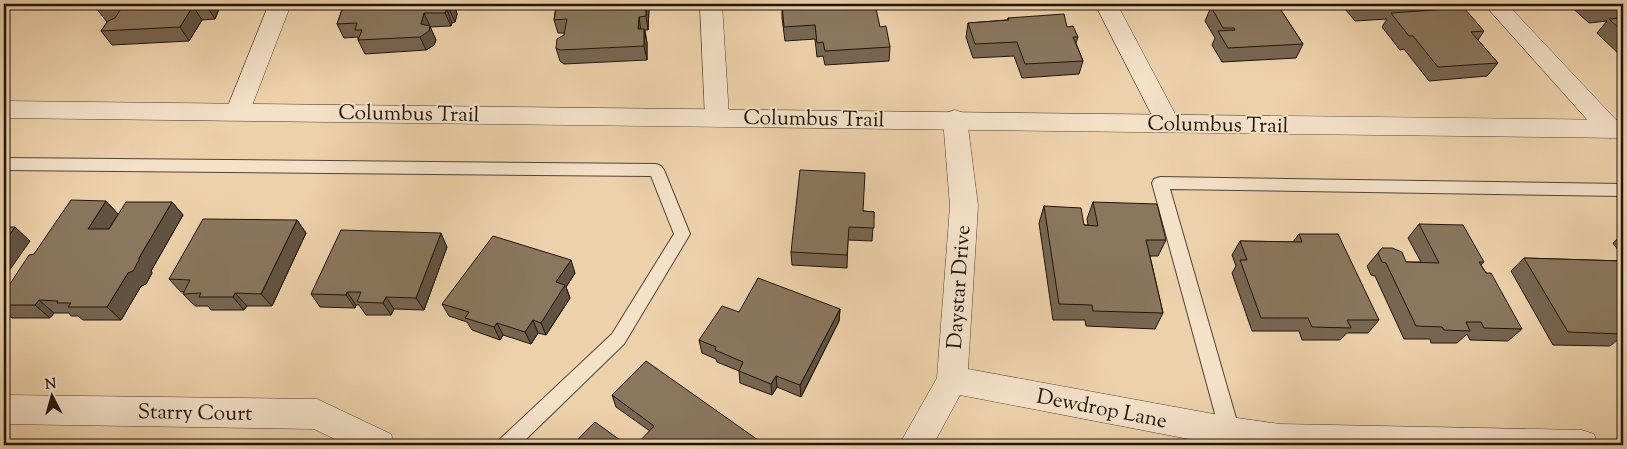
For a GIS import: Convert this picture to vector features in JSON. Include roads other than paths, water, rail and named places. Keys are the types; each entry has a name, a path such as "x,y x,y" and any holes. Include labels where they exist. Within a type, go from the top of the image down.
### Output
{"street":[{"path":"238,111 280,4"},
{"path":"711,4 717,117"},
{"path":"1106,4 1168,123"},
{"path":"1495,4 1617,129"},
{"name":"Columbus Trail","path":"4,108 1617,129"},
{"name":"Daystar Drive","path":"916,445 952,380 964,206 955,120"},
{"name":"Dewdrop Lane","path":"952,380 1230,432 1280,439 1582,445"},
{"name":"Starry Court","path":"4,409 316,414 379,445"}],"lane":[{"path":"4,164 656,170 682,234 618,339 507,445"},
{"path":"1230,432 1160,183 1623,190"}]}
